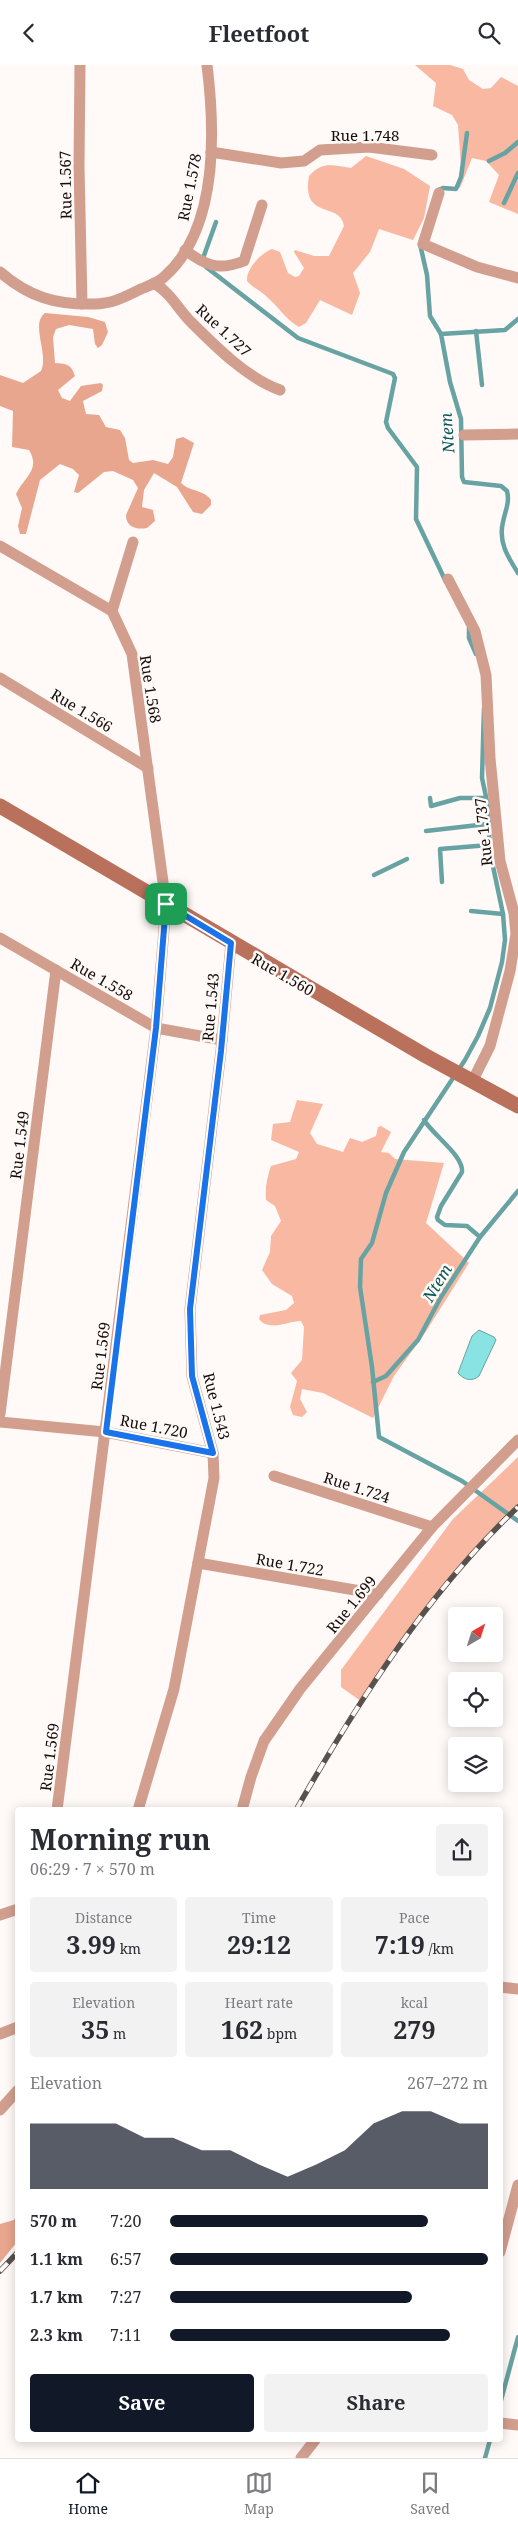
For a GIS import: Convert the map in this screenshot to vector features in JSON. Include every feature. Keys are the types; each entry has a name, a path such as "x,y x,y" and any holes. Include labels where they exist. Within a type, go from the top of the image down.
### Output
{"main road":[{"name":"Rue 1.560","path":"0,806 231,943 472,1082 518,1106"}],"street":[{"name":"Rue 1.567","path":"80,65 79,166 82,304"},
{"name":"Rue 1.578","path":"0,272 13,283 56,303 108,304 162,279 177,265 194,235 202,209 211,152 213,136 208,65"},
{"name":"Rue 1.748","path":"211,152 281,163 304,161 320,150 349,148 397,149 432,155"},
{"path":"439,193 424,244 477,267 518,278"},
{"path":"185,250 197,259 217,267 231,266 244,261 262,205"},
{"name":"Rue 1.727","path":"154,283 168,292 190,321 246,371 262,383 280,390"},
{"path":"464,435 518,434"},
{"path":"0,546 112,611 133,542"},
{"name":"Rue 1.737","path":"448,579 476,631 486,675 490,758 500,861 514,913 516,934 510,971 490,1046 472,1082"},
{"name":"Rue 1.568","path":"112,611 132,654 166,904"},
{"name":"Rue 1.566","path":"0,678 148,768"},
{"name":"Rue 1.569","path":"57,1807 156,1028 166,904"},
{"name":"Rue 1.558","path":"0,938 156,1028 222,1040"},
{"name":"Rue 1.543","path":"139,1807 174,1689 214,1478 213,1453 192,1376 190,1309 222,1040 231,943"},
{"name":"Rue 1.549","path":"0,1413 56,970"},
{"name":"Rue 1.720","path":"0,1422 106,1432 213,1453"},
{"name":"Rue 1.699","path":"243,1807 250,1777 264,1741 300,1689 432,1527 518,1440"},
{"name":"Rue 1.724","path":"274,1476 432,1527"},
{"name":"Rue 1.722","path":"198,1563 378,1594"},
{"path":"0,1915 15,1910"},
{"path":"503,1987 518,1989"},
{"path":"0,2034 15,2028"},
{"path":"0,2110 15,2093"},
{"path":"503,2241 518,2185"},
{"path":"503,2423 518,2425"},
{"path":"301,2458 313,2442"}],"shaded area":[{"path":"415,65 450,65 463,69 469,80 483,89 491,88 501,77 518,86 518,214 489,202 499,175 486,161 472,158 460,188 457,187 461,166 458,125 452,115 433,106 436,83"},
{"path":"366,156 404,169 430,186 424,218 413,240 379,229 370,252 353,273 360,293 352,315 320,300 306,323 299,327 264,294 247,281 247,276 259,258 272,249 280,252 288,273 295,277 299,276 304,268 294,252 295,250 314,256 329,256 344,226 336,214 316,205 311,199 308,190 309,176 319,168 328,165 351,168"},
{"path":"45,313 88,317 105,322 108,332 102,345 98,348 95,344 93,329 69,325 56,329 53,337 55,363 68,365 75,376 58,390 62,398 70,401 81,386 101,383 103,385 102,391 83,401 86,414 99,415 106,427 120,430 125,438 129,460 133,463 153,460 168,464 173,457 176,439 183,437 194,443 181,483 208,496 211,500 211,505 202,514 193,512 177,487 154,473 144,490 142,507 153,510 155,521 147,528 139,529 132,527 126,519 126,515 138,488 133,480 113,471 104,472 78,493 74,492 79,475 73,469 60,464 40,480 26,534 20,534 18,526 22,508 16,494 30,473 33,463 29,450 12,447 13,411 0,406 0,375 23,383 41,371 43,356 39,324"},
{"path":"297,1100 323,1104 310,1133 317,1144 343,1152 350,1138 362,1142 376,1136 378,1127 381,1126 391,1132 381,1152 389,1153 395,1159 444,1163 426,1223 469,1263 425,1333 394,1376 373,1418 323,1393 302,1389 300,1399 307,1412 302,1417 293,1415 290,1407 297,1381 291,1373 302,1360 304,1327 301,1321 268,1325 259,1319 260,1315 286,1310 294,1303 292,1296 272,1284 262,1270 270,1252 271,1236 281,1221 275,1206 266,1200 267,1179 271,1166 296,1159 299,1152 271,1140 273,1124 290,1122"},
{"path":"518,1457 518,1507 475,1551 434,1599 396,1650 362,1702 341,1687 341,1670 453,1519"},
{"path":"15,2218 15,2244 0,2263 0,2224"}],"water":[{"path":"479,1330 494,1337 496,1340 479,1376 474,1379 468,1379 458,1373 472,1336"}],"waterway":[{"path":"438,190 443,188 456,189 461,177 467,133"},
{"path":"489,161 505,153 518,142"},
{"path":"504,203 518,173"},
{"path":"202,261 216,222"},
{"path":"420,244 427,275 430,316 441,334"},
{"path":"206,267 298,338 393,374 395,378 386,422 388,428 417,467 416,519 446,582"},
{"name":"Ntem","path":"518,319 505,330 441,334 450,382 461,419 462,477 464,482 501,486 507,491 508,503 503,522 502,536 508,555 518,573"},
{"path":"476,331 482,385"},
{"path":"469,628 469,638 476,654"},
{"path":"484,708 482,778 488,806 490,852 503,914 505,940 502,962 490,1008 478,1036 465,1060 404,1152 386,1193 372,1243 361,1259 360,1287 372,1367 379,1437 462,1481 518,1521"},
{"path":"430,798 431,806 460,798 485,798"},
{"path":"426,831 487,824"},
{"path":"442,882 440,849 489,845"},
{"path":"374,875 407,859"},
{"path":"471,911 503,914"},
{"path":"424,1120 453,1152 458,1159 462,1172 441,1206 437,1217 438,1220 445,1225 467,1226 480,1237"},
{"name":"Ntem","path":"373,1382 386,1376 418,1340 441,1297 480,1237 518,1191"},
{"path":"503,2393 518,2337"},
{"path":"485,2458 489,2442"}],"railway":[{"path":"298,1807 344,1729 396,1650 454,1575 518,1507"},
{"path":"0,2271 15,2255"}],"route":[{"path":"166,904 231,943 221,1051 190,1309 192,1376 213,1453 106,1432 156,1028 166,904"}]}
